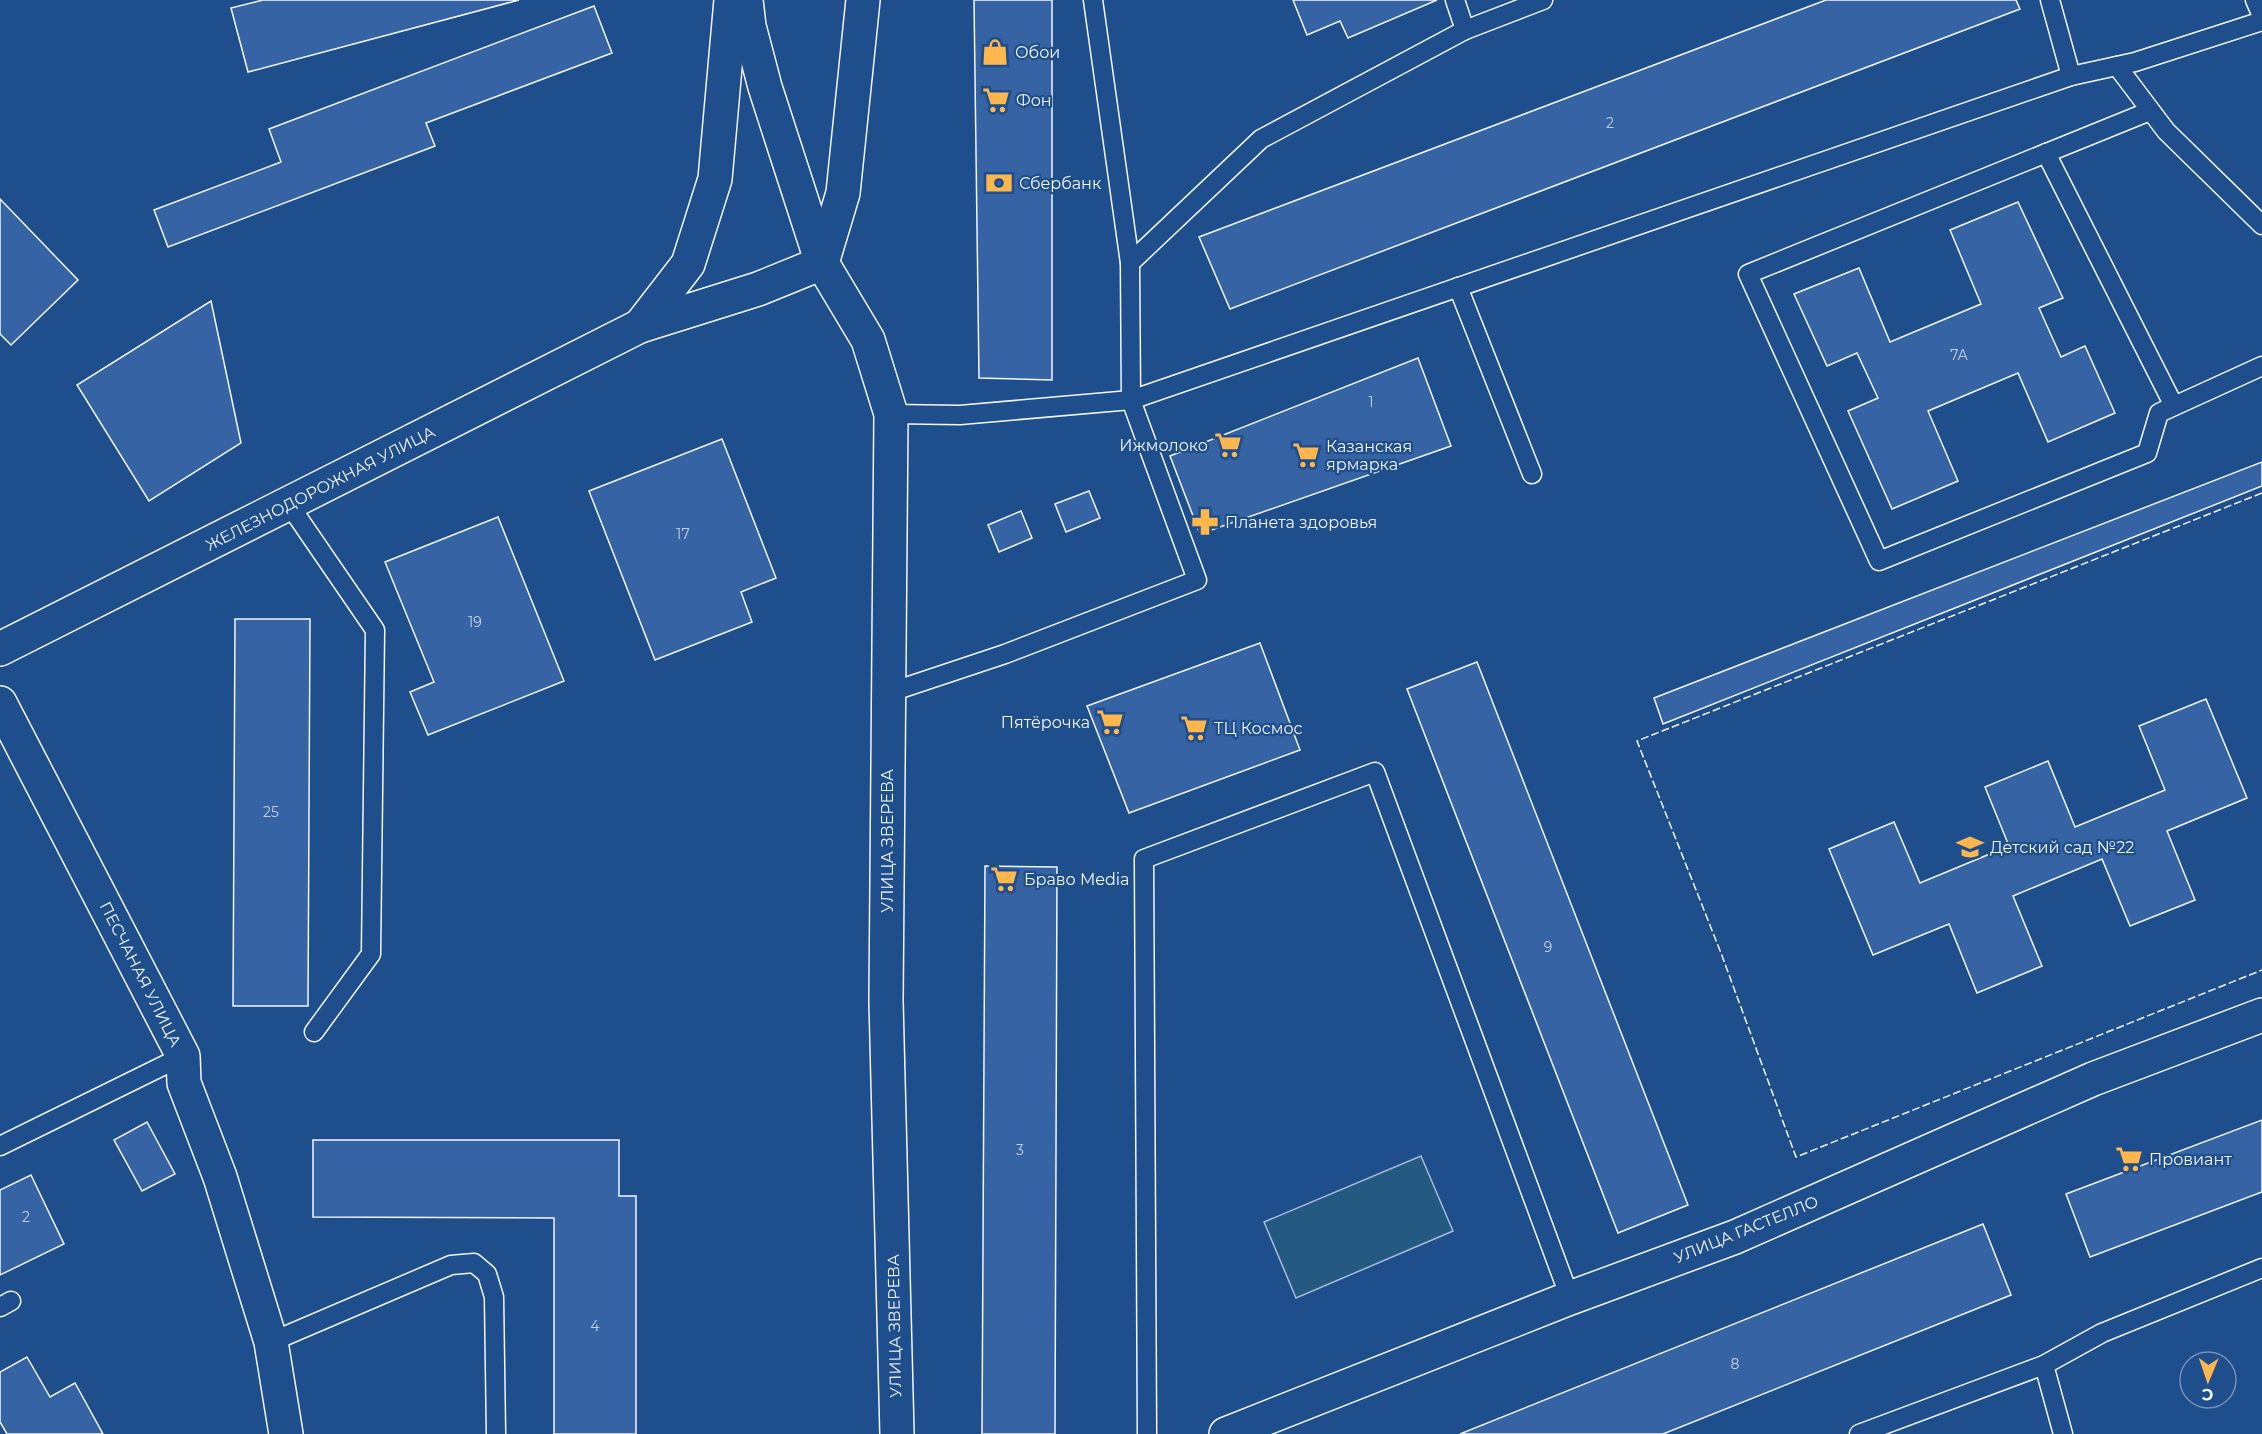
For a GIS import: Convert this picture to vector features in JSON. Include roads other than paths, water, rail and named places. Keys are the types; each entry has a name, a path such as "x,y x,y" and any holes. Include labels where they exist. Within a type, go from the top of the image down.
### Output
{"main road":[{"path":"639,326 688,264 715,179 731,0"},
{"name":"УЛИЦА ЗВЕРЕВА","path":"746,0 749,26 765,87 822,263 868,340 891,414 886,1001 897,1434"},
{"path":"822,263 843,192 863,0"},
{"name":"ЖЕЛЕЗНОДОРОЖНАЯ УЛИЦА","path":"0,649 639,326 758,289 822,263"},
{"name":"ПЕСЧАНАЯ УЛИЦА","path":"0,703 183,1056 184,1083 220,1176 271,1342 286,1434"},
{"name":"УЛИЦА ГАСТЕЛЛО","path":"1226,1434 1275,1424 1570,1298 1735,1237 2093,1079 2262,1016"}],"lane":[{"path":"888,693 1005,654 1197,580 1131,400 1130,263 1093,0"},
{"path":"1455,0 1466,30"},
{"path":"1130,263 1261,139 1466,30 1543,0"},
{"path":"2050,0 2071,76"},
{"path":"2255,0 2262,16"},
{"path":"891,414 960,415 1131,400 2071,76 2135,62 2262,21"},
{"path":"2117,66 2166,131 2262,225"},
{"path":"2150,111 1748,274 1879,561 2147,453 2158,413 2262,366"},
{"path":"2046,153 2174,406"},
{"path":"1458,287 1532,474"},
{"path":"288,503 375,630 371,954 314,1032"},
{"path":"1147,1434 1143,859 1375,772 1570,1298"},
{"path":"0,1146 183,1056"},
{"path":"271,1342 451,1265 474,1263 488,1274 494,1296 496,1434"},
{"path":"1859,1434 2044,1365 2102,1333 2262,1268"},
{"path":"2044,1365 2063,1434"}],"place":[{"name":"Обои","path":"995,52"},
{"name":"Фон","path":"996,100"},
{"name":"Сбербанк","path":"999,183"},
{"name":"Ижмолоко","path":"1228,445"},
{"name":"Казанская ярмарка","path":"1306,455"},
{"name":"Планета здоровья","path":"1205,522"},
{"name":"Пятёрочка","path":"1110,722"},
{"name":"ТЦ Космос","path":"1194,728"},
{"name":"Детский сад №22","path":"1970,847"},
{"name":"Браво Media","path":"1004,879"},
{"name":"Провиант","path":"2129,1159"}]}
